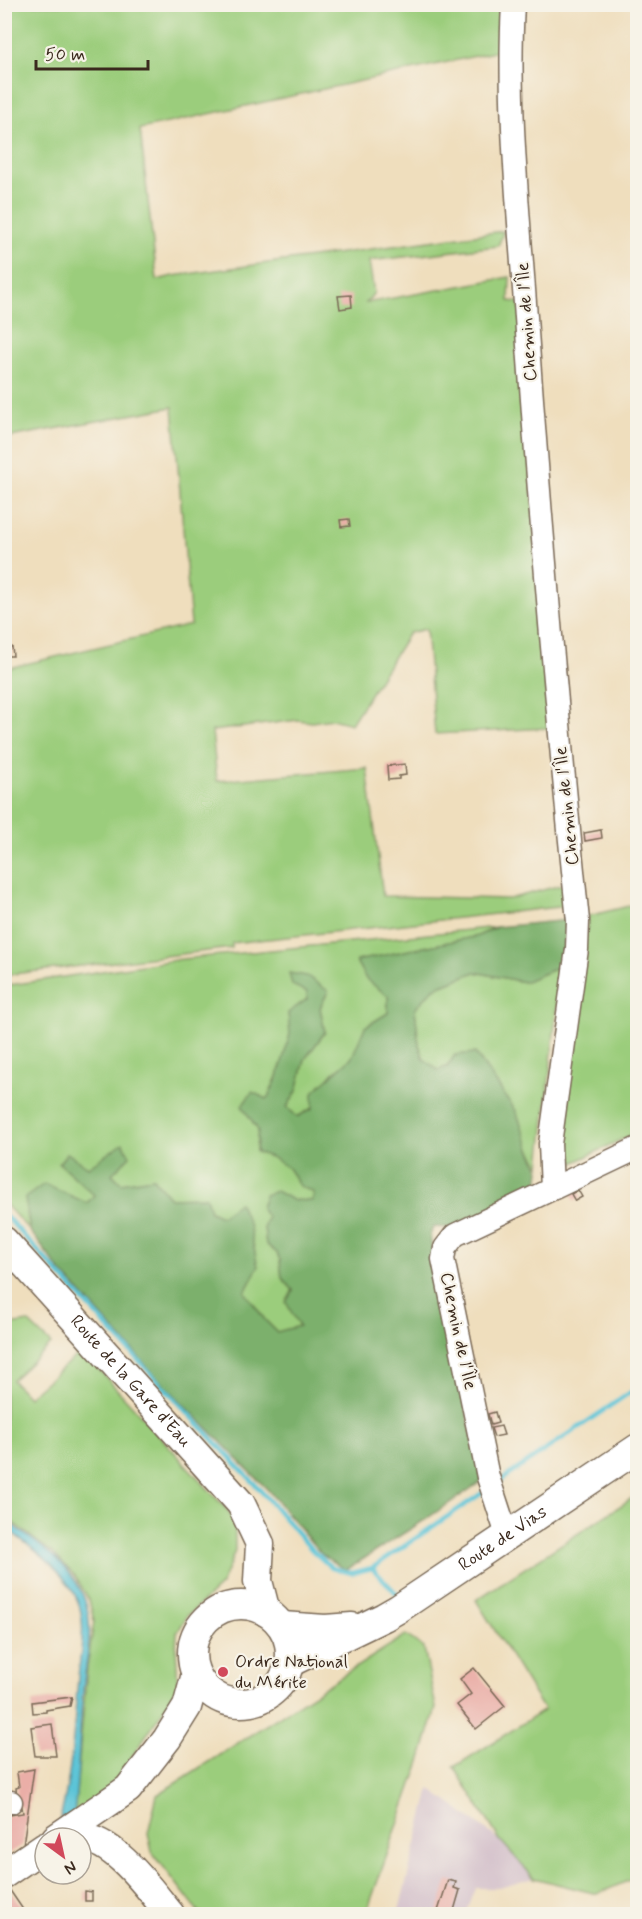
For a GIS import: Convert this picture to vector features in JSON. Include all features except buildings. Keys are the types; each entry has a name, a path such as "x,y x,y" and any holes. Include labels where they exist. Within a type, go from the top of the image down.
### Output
{"main road":[{"name":"Route de la Gare d'Eau","path":"4,1241 241,1504 260,1544 258,1581 274,1619"},
{"name":"Route de Vias","path":"289,1663 398,1609 638,1448"},
{"path":"229,1606 242,1570 252,1524"},
{"path":"127,1862 116,1833 117,1807 128,1789 167,1739 187,1707 196,1674 192,1652 198,1630 214,1613 229,1606 245,1605 274,1619 288,1643 289,1663 284,1676 266,1696 253,1701 239,1703 223,1701 208,1690 196,1674"},
{"name":"Route de Vias","path":"274,1619 326,1629 366,1626"},
{"path":"167,1739 223,1701"},
{"path":"74,1826 128,1789"},
{"path":"93,1840 127,1862 170,1914"},
{"path":"4,1874 33,1854"}],"street":[{"name":"Chemin de l'Île","path":"498,1542 490,1483 443,1259 444,1248 455,1235 552,1189 550,1144 577,949 578,921 549,624 530,368 510,56 513,4"},
{"path":"552,1189 638,1148"}],"shaded area":[{"path":"430,1789 500,1840 534,1878 499,1888 476,1888 466,1914 398,1914"}],"green space":[{"path":"5,5 504,5 499,51 140,129 157,280 504,231 498,246 369,261 374,293 366,303 510,277 509,301 519,302 549,728 435,734 426,629 409,633 351,724 332,719 312,722 298,720 212,731 217,781 367,768 383,896 509,899 569,883 567,906 232,943 232,948 5,975 4,669 191,625 173,407 5,438"},
{"path":"637,904 637,1132 565,1167 561,1135 588,916"},
{"path":"568,920 561,966 524,982 475,972 434,988 415,1009 419,1045 424,1059 438,1070 447,1067 455,1055 475,1053 516,1111 540,1170 538,1186 455,1228 433,1227 430,1236 482,1481 346,1570 322,1555 268,1490 154,1374 58,1268 30,1231 25,1198 44,1184 87,1203 94,1195 59,1163 67,1153 88,1167 123,1143 130,1156 112,1174 121,1183 153,1178 170,1198 206,1197 210,1211 221,1216 239,1203 249,1224 258,1267 245,1292 265,1320 277,1332 299,1326 286,1302 293,1290 282,1278 277,1253 266,1244 264,1227 267,1217 261,1208 265,1195 276,1191 292,1200 312,1201 314,1193 300,1186 288,1168 273,1158 256,1152 258,1130 242,1106 252,1092 267,1099 278,1077 290,1034 288,1013 307,999 307,992 292,985 289,973 307,976 328,991 320,1008 325,1032 305,1059 297,1091 287,1107 297,1117 313,1108 313,1092 352,1057 365,1027 388,1013 388,996 366,979 356,961 478,936 497,927"},
{"path":"497,927 478,936 356,961 366,979 388,996 388,1013 365,1027 353,1057 331,1075 313,1108 297,1117 287,1107 297,1091 305,1059 325,1032 320,1008 328,992 307,992 307,999 288,1013 290,1036 260,1122 256,1152 273,1157 288,1168 300,1186 314,1193 312,1201 292,1200 276,1191 265,1195 261,1208 267,1217 264,1227 266,1244 277,1253 282,1278 293,1290 287,1302 300,1326 277,1332 265,1320 245,1292 258,1267 239,1204 221,1216 210,1211 206,1197 170,1198 153,1178 121,1183 112,1174 88,1167 67,1153 59,1163 95,1195 87,1203 25,1198 30,1231 5,1204 4,986 182,959"},
{"path":"561,966 540,1166 530,1149 516,1111 476,1054 455,1055 447,1067 438,1070 424,1059 419,1045 415,1009 434,988 475,972 524,982"},
{"path":"28,1322 51,1344 12,1380 28,1397 82,1351 229,1512 235,1524 235,1551 221,1585 187,1616 177,1633 178,1688 111,1788 74,1817 87,1668 94,1621 89,1600 75,1576 54,1554 5,1517 4,1326"},
{"path":"637,1495 637,1877 597,1894 534,1878 500,1840 454,1767 544,1710 476,1600"},
{"path":"406,1635 424,1648 436,1708 421,1759 366,1914 200,1914 152,1852 148,1833 157,1795"}],"water":[{"path":"4,1519 47,1551 66,1569 86,1603 89,1640 74,1814 60,1819 72,1749 82,1617 70,1586 54,1567 5,1527"}],"waterway":[{"path":"4,1214 254,1483 312,1550 332,1568 352,1573 372,1568 485,1491"},
{"path":"497,1483 638,1387"},
{"path":"372,1568 400,1597"}],"place":[{"name":"Ordre National du Mérite","path":"223,1672"}]}
